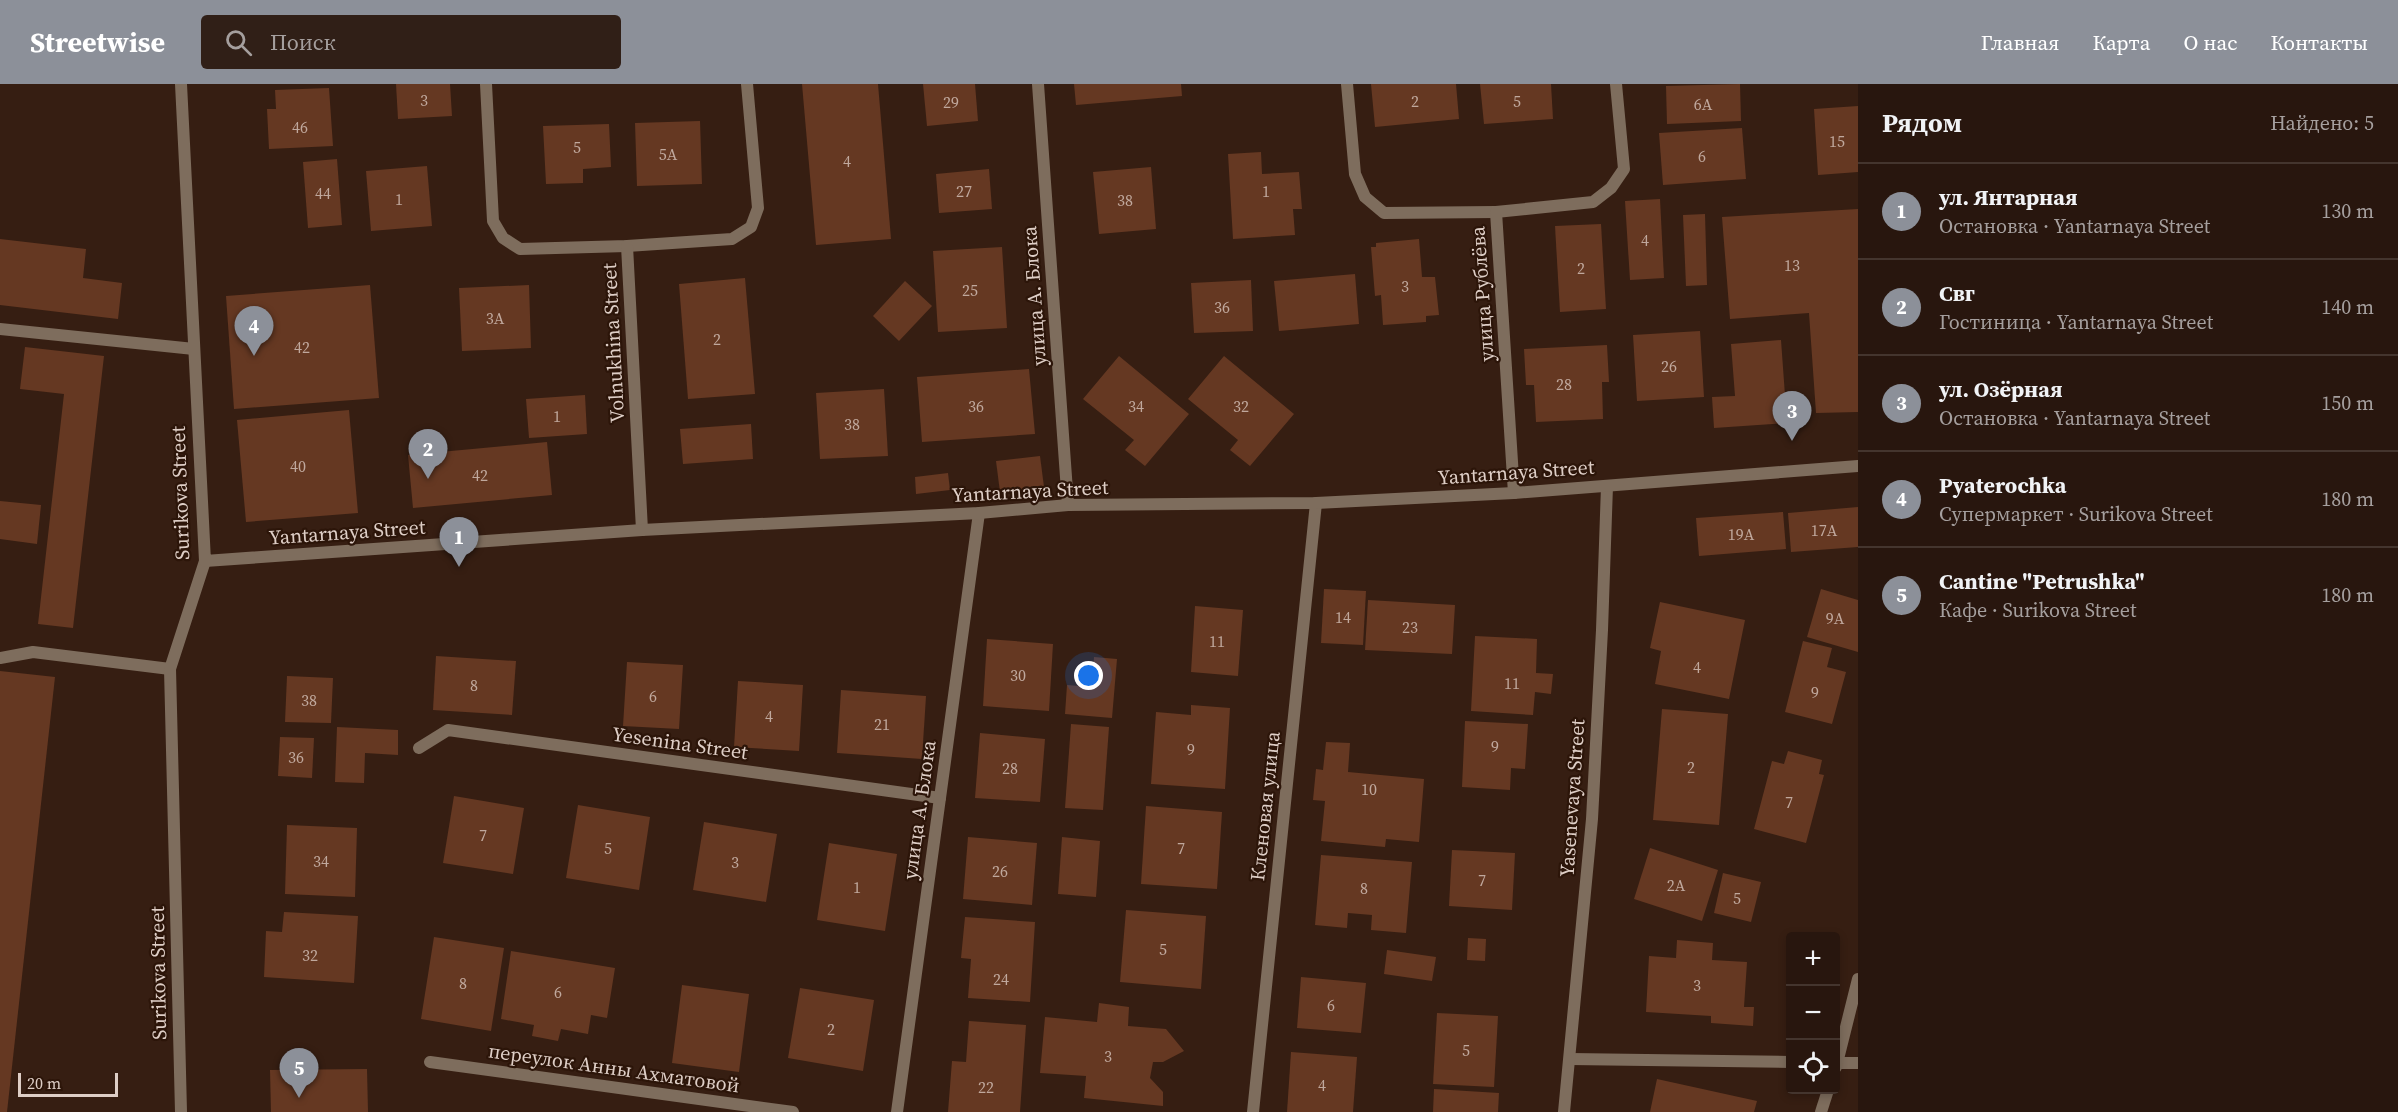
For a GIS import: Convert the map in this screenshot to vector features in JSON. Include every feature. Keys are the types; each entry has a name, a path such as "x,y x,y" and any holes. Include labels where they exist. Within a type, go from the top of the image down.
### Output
{"street":[{"name":"Surikova Street","path":"181,84 205,561 170,669 181,1112"},
{"path":"486,84 494,221 503,238 520,249 627,246"},
{"name":"Volnukhina Street","path":"642,530 627,246 732,239 751,227 758,208 747,84"},
{"name":"улица А. Блока","path":"1038,84 1068,505"},
{"path":"1347,84 1355,174 1365,198 1384,213 1496,212"},
{"name":"улица Рублёва","path":"1515,493 1496,212 1593,202 1611,188 1624,169 1616,84"},
{"path":"0,329 194,349"},
{"name":"Yantarnaya Street","path":"205,561 642,530 979,513 1068,505 1316,503 1515,493 1858,466"},
{"name":"Yasenevaya Street","path":"1564,1112 1592,819 1607,486"},
{"name":"Кленовая улица","path":"1253,1112 1316,503"},
{"name":"улица А. Блока","path":"897,1112 979,513"},
{"path":"0,658 33,652 170,669"},
{"name":"Yesenina Street","path":"419,748 448,730 940,798"},
{"path":"1840,1049 1858,979"},
{"path":"1569,1059 1786,1062"},
{"name":"переулок Анны Ахматовой","path":"430,1062 793,1112"},
{"path":"1840,1064 1858,1063"},
{"path":"1821,1112 1826,1094"}],"building":[{"path":"396,84 450,84 452,116 398,119"},
{"path":"802,84 878,84 891,239 816,245"},
{"path":"923,84 975,84 978,121 927,126"},
{"path":"1074,84 1181,84 1182,96 1076,105"},
{"path":"1371,84 1456,84 1459,119 1375,127"},
{"path":"1480,84 1551,84 1553,119 1484,124"},
{"path":"1740,84 1741,121 1667,124 1666,86"},
{"path":"329,88 333,146 269,149 267,109 276,109 275,90"},
{"path":"1858,106 1858,172 1818,175 1814,109"},
{"path":"700,121 702,184 637,186 635,123"},
{"path":"609,124 611,167 583,169 583,183 546,184 543,126"},
{"path":"1742,128 1746,179 1663,185 1659,133"},
{"path":"1261,152 1262,174 1299,172 1302,209 1293,209 1295,235 1233,239 1228,154"},
{"path":"337,159 342,225 308,228 303,162"},
{"path":"427,166 432,226 371,231 366,171"},
{"path":"1151,167 1156,229 1099,234 1093,172"},
{"path":"989,169 992,209 939,213 936,174"},
{"path":"1660,199 1664,278 1630,280 1625,201"},
{"path":"1858,209 1858,412 1816,413 1809,313 1730,319 1722,217"},
{"path":"1705,214 1707,285 1686,286 1683,215"},
{"path":"1601,224 1606,309 1560,312 1555,226"},
{"path":"0,239 86,249 83,278 122,283 118,319 0,305"},
{"path":"1419,239 1422,277 1435,277 1439,315 1426,316 1426,322 1383,325 1381,295 1375,296 1371,247 1376,247 1376,243"},
{"path":"1002,247 1007,328 938,332 933,251"},
{"path":"1355,274 1359,324 1279,331 1274,281"},
{"path":"745,278 755,394 688,399 679,284"},
{"path":"1251,280 1253,331 1194,333 1191,283"},
{"path":"905,281 932,306 899,341 873,316"},
{"path":"370,285 379,398 234,409 226,296"},
{"path":"529,285 531,348 462,351 459,288"},
{"path":"1700,331 1704,397 1637,401 1633,335"},
{"path":"1781,340 1787,423 1714,428 1712,397 1735,396 1731,344"},
{"path":"1607,345 1609,382 1602,382 1603,419 1536,422 1534,385 1526,385 1524,349"},
{"path":"25,347 104,356 73,628 38,624 64,394 20,389"},
{"path":"1119,356 1189,414 1145,466 1125,450 1134,440 1083,399"},
{"path":"1224,356 1294,414 1250,466 1230,450 1238,440 1188,399"},
{"path":"1029,369 1035,434 922,442 917,377"},
{"path":"884,389 888,456 820,459 816,393"},
{"path":"585,395 587,434 529,438 526,399"},
{"path":"349,410 358,513 246,522 237,420"},
{"path":"751,424 753,459 683,464 680,429"},
{"path":"547,442 552,495 413,508 408,455"},
{"path":"1040,456 1044,487 1000,492 996,461"},
{"path":"948,473 950,490 916,494 915,477"},
{"path":"0,501 41,505 37,544 0,539"},
{"path":"1858,507 1858,547 1791,552 1788,513"},
{"path":"1783,512 1786,549 1699,556 1696,518"},
{"path":"1324,589 1366,591 1363,645 1321,643"},
{"path":"1821,589 1858,600 1858,652 1807,637"},
{"path":"1368,600 1455,605 1452,654 1365,650"},
{"path":"1660,602 1745,620 1729,699 1655,684 1661,651 1650,648"},
{"path":"1195,606 1243,610 1238,676 1191,672"},
{"path":"1475,636 1537,639 1536,673 1553,674 1551,694 1535,692 1533,715 1471,711"},
{"path":"987,639 1053,644 1049,711 983,706"},
{"path":"1803,641 1832,648 1827,667 1846,672 1832,724 1785,712"},
{"path":"436,656 516,661 512,715 433,710"},
{"path":"1094,657 1117,659 1112,718 1065,714 1067,685 1092,687"},
{"path":"627,662 683,665 679,729 623,726"},
{"path":"0,671 55,677 7,1112 0,1112"},
{"path":"287,676 333,678 331,723 285,722"},
{"path":"738,681 803,685 799,751 734,747"},
{"path":"841,690 926,696 922,759 837,753"},
{"path":"1191,705 1230,708 1225,789 1151,784 1156,712 1191,715"},
{"path":"1662,709 1728,714 1719,825 1653,820"},
{"path":"1465,721 1528,724 1525,769 1511,768 1510,790 1462,787"},
{"path":"1071,724 1109,727 1103,810 1065,808"},
{"path":"337,727 398,730 398,755 365,753 364,783 335,782"},
{"path":"980,733 1045,739 1040,802 975,798"},
{"path":"280,737 314,738 312,778 278,776"},
{"path":"1326,742 1350,743 1348,772 1424,779 1419,842 1386,839 1385,847 1321,841 1325,801 1313,800 1316,769 1323,770"},
{"path":"1788,751 1822,760 1819,774 1824,775 1806,843 1754,829 1772,761 1784,764"},
{"path":"454,796 524,808 513,874 443,863"},
{"path":"578,805 650,817 639,890 566,878"},
{"path":"1146,806 1222,812 1217,889 1141,884"},
{"path":"704,822 777,834 766,902 693,890"},
{"path":"287,825 357,828 355,897 285,894"},
{"path":"968,837 1037,843 1032,905 963,899"},
{"path":"1062,837 1100,841 1096,897 1058,894"},
{"path":"829,843 897,854 885,931 817,920"},
{"path":"1650,848 1718,870 1702,921 1634,899"},
{"path":"1452,850 1515,853 1512,910 1449,906"},
{"path":"1321,855 1412,862 1406,933 1371,930 1372,915 1348,913 1347,928 1315,925"},
{"path":"1723,873 1761,882 1751,922 1714,913"},
{"path":"1126,910 1206,916 1201,989 1120,982"},
{"path":"284,912 358,916 354,983 264,977 266,931 282,932"},
{"path":"965,917 1035,922 1030,1002 968,998 971,959 961,958"},
{"path":"434,937 504,948 491,1031 421,1019"},
{"path":"1468,938 1486,939 1485,961 1467,960"},
{"path":"1677,940 1713,943 1712,960 1747,962 1744,1007 1754,1007 1753,1026 1711,1023 1711,1016 1646,1012 1649,956 1676,958"},
{"path":"1387,950 1436,957 1432,981 1384,974"},
{"path":"511,951 615,968 607,1018 591,1015 588,1034 561,1029 558,1041 532,1036 534,1025 501,1019"},
{"path":"1301,977 1366,983 1361,1033 1297,1028"},
{"path":"682,985 749,994 739,1072 672,1063"},
{"path":"800,988 874,1000 863,1071 788,1058"},
{"path":"1099,1003 1129,1007 1128,1026 1166,1029 1184,1051 1163,1062 1153,1062 1150,1078 1163,1092 1163,1106 1084,1098 1086,1076 1040,1073 1045,1017 1097,1022"},
{"path":"1437,1013 1498,1016 1494,1087 1433,1084"},
{"path":"969,1021 1026,1025 1020,1112 948,1112 952,1061 966,1062"},
{"path":"1291,1052 1357,1057 1353,1112 1287,1112"},
{"path":"367,1069 368,1112 271,1112 270,1070"},
{"path":"1657,1079 1757,1101 1754,1112 1650,1112"},
{"path":"1434,1089 1499,1093 1498,1112 1433,1112"}],"place":[{"name":"Pyaterochka","path":"254,356"},
{"name":"ул. Озёрная","path":"1792,441"},
{"name":"Свг","path":"428,479"},
{"name":"ул. Янтарная","path":"459,567"},
{"name":"Cantine \"Petrushka\"","path":"299,1098"}]}
